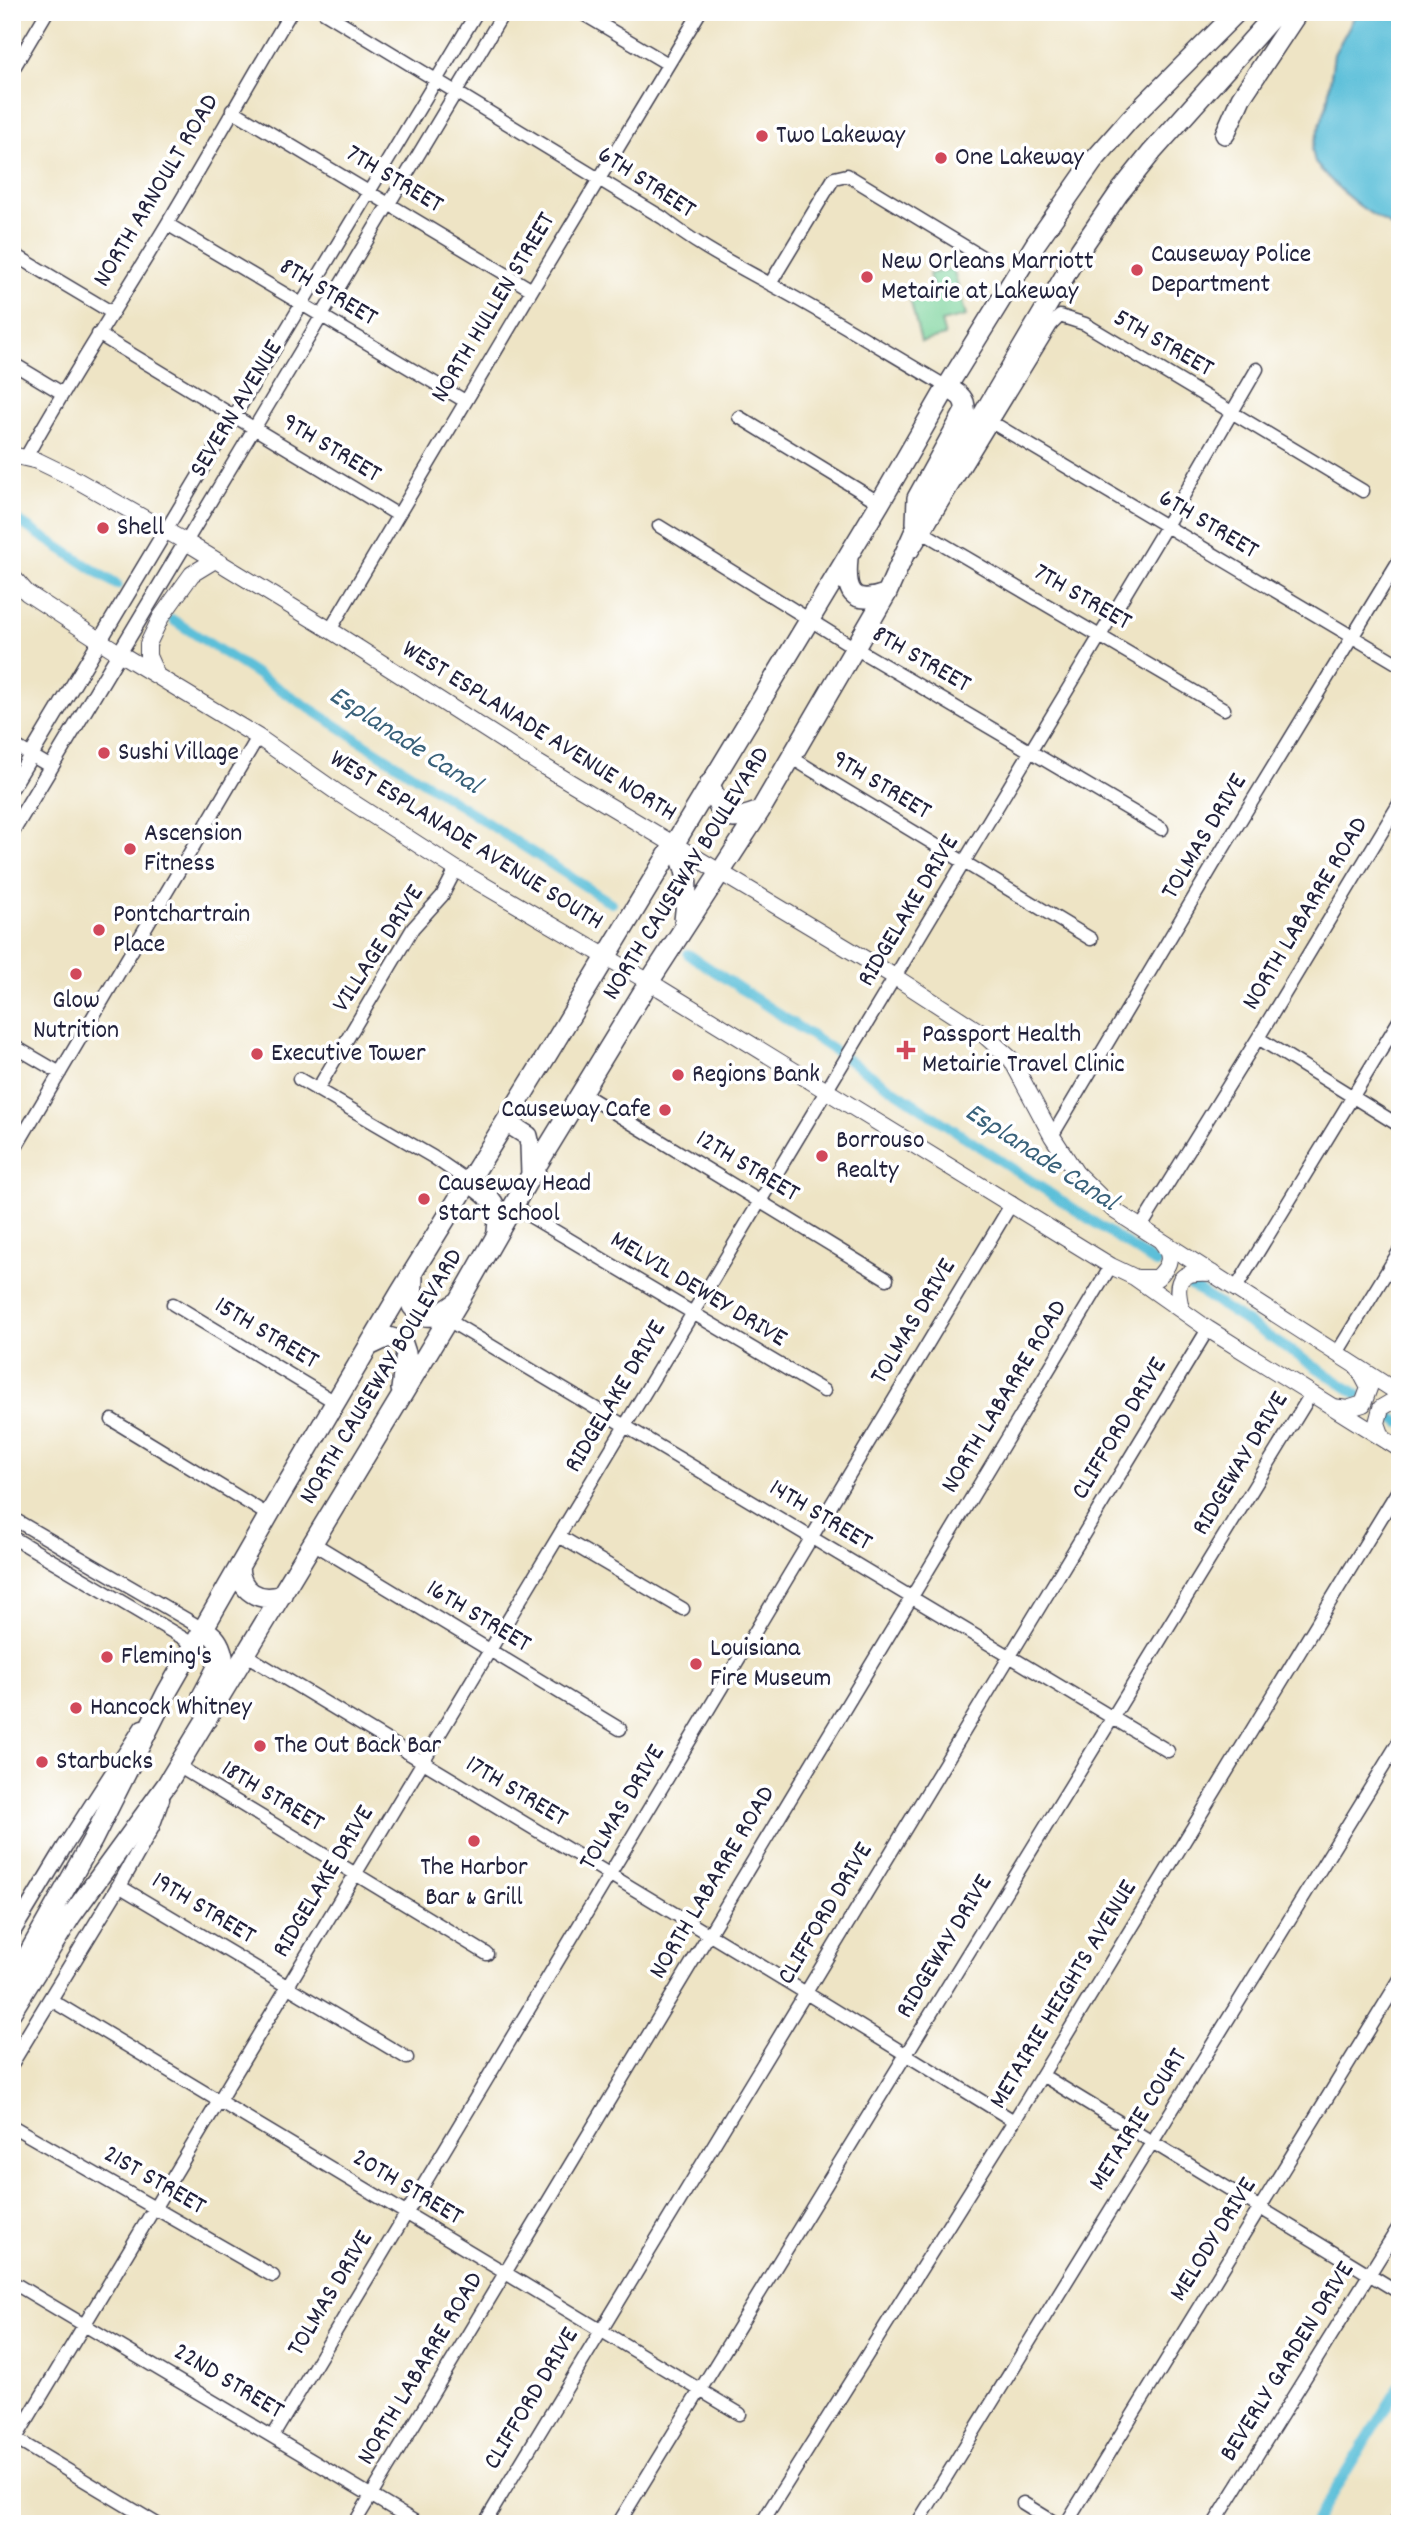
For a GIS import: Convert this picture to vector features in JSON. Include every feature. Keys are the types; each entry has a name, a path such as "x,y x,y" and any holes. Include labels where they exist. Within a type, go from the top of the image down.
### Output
{"highway":[{"name":"NORTH CAUSEWAY BOULEVARD","path":"12,1983 93,1839 167,1692 268,1515 1036,243 1094,160 1130,119 1237,12"},
{"name":"NORTH CAUSEWAY BOULEVARD","path":"12,2011 71,1916 167,1784 459,1301 531,1175 683,927 760,811 921,531 1016,356 1080,250 1119,193 1176,124 1278,12"},
{"path":"1225,134 1232,114 1298,12"},
{"path":"921,531 917,498 965,411 964,399 947,387"},
{"path":"849,553 846,579 849,590 855,596 873,598 890,585"},
{"path":"710,783 719,807 726,816 736,820 760,811"},
{"path":"673,845 686,867 688,880 683,927"},
{"path":"506,1122 528,1136 531,1175"},
{"path":"468,1181 490,1196 497,1208 499,1218 496,1236"},
{"path":"413,1272 412,1306 423,1317 442,1313 459,1301"},
{"path":"369,1346 388,1337 402,1341 406,1353 400,1397"},
{"path":"239,1567 243,1584 256,1596 273,1598 282,1595"},
{"path":"198,1637 215,1636 223,1656 202,1696 207,1719"}],"main road":[{"name":"WEST ESPLANADE AVENUE NORTH","path":"19,456 72,478 166,530 330,629 538,763 895,977 984,1034 1011,1059 1052,1136 1076,1173 1095,1194 1160,1240 1400,1394"},
{"path":"158,677 148,656 148,643 160,617 192,573 215,560"},
{"name":"WEST ESPLANADE AVENUE SOUTH","path":"14,580 27,593 100,641 258,737 338,793 456,869 831,1084 1012,1203 1111,1266 1134,1277 1208,1329 1400,1448"},
{"path":"1134,1277 1157,1278 1163,1273 1169,1260 1169,1251 1160,1240"},
{"path":"1181,1308 1176,1288 1180,1280 1188,1273 1212,1273"},
{"path":"1333,1407 1355,1408 1363,1404 1368,1396 1369,1388 1357,1366"},
{"path":"1382,1437 1377,1414 1386,1403 1400,1401"}],"street":[{"path":"12,71 47,12"},
{"name":"NORTH ARNOULT ROAD","path":"19,456 62,393 167,225 291,12"},
{"name":"6TH STREET","path":"324,12 735,266 947,387"},
{"name":"SEVERN AVENUE","path":"12,787 477,12"},
{"name":"SEVERN AVENUE","path":"12,832 504,12"},
{"path":"580,12 668,64"},
{"name":"NORTH HULLEN STREET","path":"330,629 700,12"},
{"name":"7TH STREET","path":"232,110 532,290"},
{"path":"770,284 834,178 847,175 987,260"},
{"name":"8TH STREET","path":"167,225 465,401"},
{"path":"12,253 111,312"},
{"name":"5TH STREET","path":"921,531 993,423 1051,325 1060,316 1085,324 1363,491"},
{"name":"9TH STREET","path":"98,334 398,515"},
{"path":"12,363 62,393"},
{"name":"RIDGELAKE DRIVE","path":"13,2440 85,2325 1101,635 1257,369"},
{"path":"739,417 880,503"},
{"name":"6TH STREET","path":"993,423 1400,665"},
{"name":"8TH STREET","path":"659,526 808,620 1162,829"},
{"name":"7TH STREET","path":"921,531 1224,709"},
{"name":"TOLMAS DRIVE","path":"1052,1136 1398,562"},
{"path":"12,1154 258,737"},
{"path":"12,744 51,767"},
{"name":"9TH STREET","path":"792,758 1091,939"},
{"name":"NORTH LABARRE ROAD","path":"1141,1227 1400,802"},
{"name":"VILLAGE DRIVE","path":"317,1090 413,928 442,896 456,869"},
{"path":"1236,1288 1400,1019"},
{"path":"1258,1038 1400,1126"},
{"path":"12,1045 60,1073"},
{"path":"299,1079 433,1157 468,1181"},
{"name":"12TH STREET","path":"582,1093 887,1279"},
{"name":"TOLMAS DRIVE","path":"273,2436 1012,1203"},
{"name":"MELVIL DEWEY DRIVE","path":"513,1206 824,1391"},
{"path":"1337,1353 1400,1250"},
{"name":"NORTH LABARRE ROAD","path":"354,2524 1111,1266"},
{"name":"15TH STREET","path":"173,1304 335,1402"},
{"name":"14TH STREET","path":"447,1320 1168,1751"},
{"name":"CLIFFORD DRIVE","path":"484,2524 1208,1329"},
{"name":"RIDGEWAY DRIVE","path":"618,2524 1311,1394"},
{"path":"112,1420 268,1515"},
{"name":"METAIRIE HEIGHTS AVENUE","path":"761,2524 1014,2121 1400,1487"},
{"path":"12,1518 198,1637"},
{"path":"559,1536 683,1609"},
{"path":"12,1537 198,1637"},
{"name":"16TH STREET","path":"313,1543 620,1729"},
{"name":"17TH STREET","path":"246,1655 1014,2121"},
{"name":"NORTH CAUSEWAY BOULEVARD","path":"12,1934 124,1753 167,1692"},
{"name":"METAIRIE COURT","path":"917,2524 1400,1740"},
{"name":"18TH STREET","path":"178,1766 487,1954"},
{"name":"NORTH CAUSEWAY BOULEVARD","path":"12,2062 119,1886 152,1826 167,1784"},
{"name":"19TH STREET","path":"119,1886 407,2057"},
{"name":"MELODY DRIVE","path":"1066,2524 1400,1979"},
{"name":"20TH STREET","path":"51,2000 740,2414"},
{"path":"1042,2075 1400,2294"},
{"name":"21ST STREET","path":"12,2126 272,2276"},
{"name":"BEVERLY GARDEN DRIVE","path":"1214,2524 1400,2225"},
{"name":"22ND STREET","path":"12,2282 419,2524"},
{"path":"13,2440 157,2524"},
{"path":"1023,2503 1057,2524"},
{"path":"1394,2524 1400,2514"}],"green space":[{"path":"953,268 966,316 941,322 945,336 921,342 909,295 933,289 929,274"}],"water":[{"path":"1357,12 1400,12 1400,235 1338,188 1315,163 1312,149 1327,104 1334,54"}],"waterway":[{"name":"Esplanade Canal","path":"12,517 117,585"},
{"name":"Esplanade Canal","path":"173,620 611,903"},
{"name":"Esplanade Canal","path":"688,954 1157,1264"},
{"name":"Esplanade Canal","path":"1191,1286 1357,1394"},
{"name":"Esplanade Canal","path":"1390,1416 1400,1423"},
{"path":"1314,2524 1400,2385"}],"place":[{"name":"Two Lakeway","path":"762,136"},
{"name":"One Lakeway","path":"941,158"},
{"name":"Causeway Police Department","path":"1137,270"},
{"name":"New Orleans Marriott Metairie at Lakeway","path":"867,277"},
{"name":"Shell","path":"103,528"},
{"name":"Sushi Village","path":"104,753"},
{"name":"Ascension Fitness","path":"130,849"},
{"name":"Pontchartrain Place","path":"99,930"},
{"name":"Glow Nutrition","path":"76,974"},
{"name":"Passport Health Metairie Travel Clinic","path":"906,1050"},
{"name":"Executive Tower","path":"257,1054"},
{"name":"Regions Bank","path":"678,1075"},
{"name":"Causeway Cafe","path":"665,1110"},
{"name":"Borrouso Realty","path":"822,1156"},
{"name":"Causeway Head Start School","path":"424,1199"},
{"name":"Fleming's","path":"107,1657"},
{"name":"Louisiana Fire Museum","path":"696,1664"},
{"name":"Hancock Whitney","path":"76,1708"},
{"name":"The Out Back Bar","path":"260,1746"},
{"name":"Starbucks","path":"42,1762"},
{"name":"The Harbor Bar & Grill","path":"474,1841"}]}
